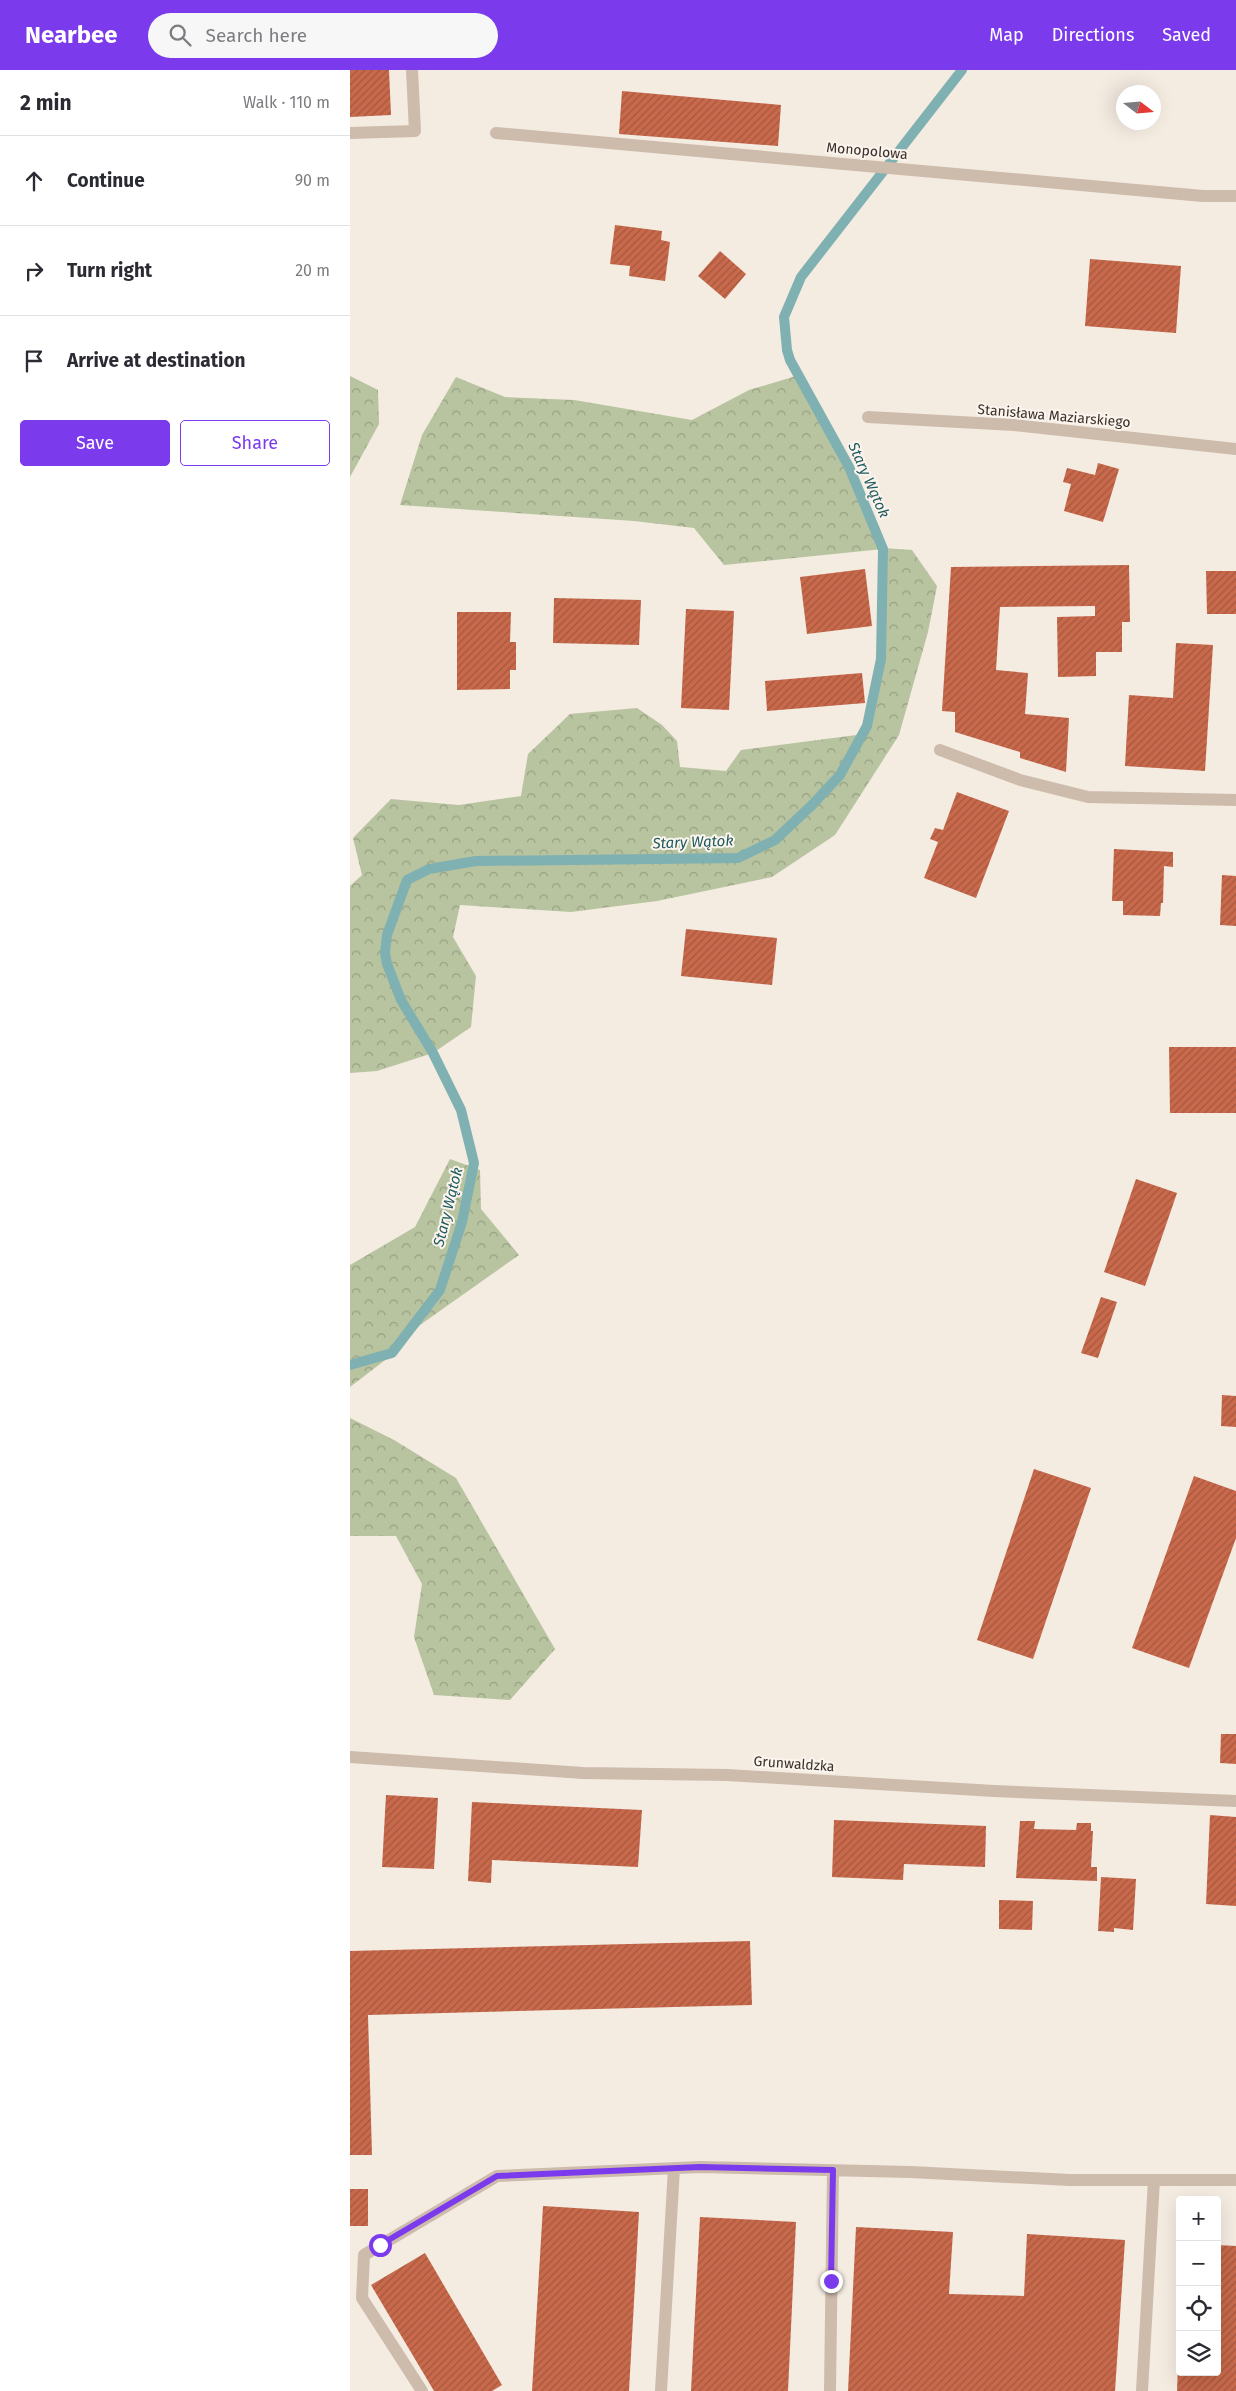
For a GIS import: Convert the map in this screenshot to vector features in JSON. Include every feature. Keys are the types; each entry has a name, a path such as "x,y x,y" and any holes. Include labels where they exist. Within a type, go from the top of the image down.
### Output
{"street":[{"path":"350,133 414,131 412,70"},
{"name":"Monopolowa","path":"496,133 1203,196 1236,196"},
{"name":"Stanisława Maziarskiego","path":"868,417 1014,425 1236,449"},
{"path":"940,750 1020,780 1088,797 1236,800"},
{"name":"Grunwaldzka","path":"350,1757 583,1773 726,1775 994,1791 1236,1801"},
{"path":"661,2391 674,2168"},
{"path":"422,2391 362,2298 364,2254 497,2176 674,2168 833,2170 1070,2180 1236,2180"},
{"path":"830,2391 833,2170"},
{"path":"1142,2391 1154,2180"}],"green space":[{"path":"350,376 378,390 379,424 350,477"},
{"path":"796,376 824,420 883,548 912,550 937,586 928,632 899,735 835,835 772,877 657,901 571,912 460,905 453,937 476,976 471,1027 433,1053 377,1071 350,1073 350,886 362,875 353,838 391,799 459,805 521,796 528,754 570,714 637,708 662,725 677,741 680,767 726,771 741,750 864,734 877,685 883,549 724,565 694,528 634,521 400,505 422,435 456,377 505,397 574,400 692,420 749,390"},
{"path":"450,1159 480,1170 481,1209 519,1255 420,1325 397,1351 350,1387 350,1265 415,1227"},
{"path":"350,1418 394,1440 456,1478 555,1649 510,1700 434,1695 414,1637 422,1584 396,1536 350,1536"}],"building":[{"path":"350,70 389,70 391,115 350,117"},
{"path":"622,91 781,105 778,146 619,134"},
{"path":"615,225 662,231 661,240 670,242 665,281 629,276 630,266 610,264"},
{"path":"720,251 746,274 725,299 698,276"},
{"path":"1090,259 1181,266 1176,333 1085,326"},
{"path":"1098,463 1119,469 1103,522 1064,511 1071,484 1063,482 1067,468 1095,475"},
{"path":"1129,565 1130,622 1122,622 1122,652 1096,652 1096,676 1058,677 1057,617 1095,616 1095,606 1000,607 996,670 1028,673 1025,714 1069,718 1066,772 1020,758 1020,752 955,732 955,712 942,711 951,567"},
{"path":"865,569 872,626 807,634 800,577"},
{"path":"1206,571 1236,571 1236,614 1207,614"},
{"path":"554,598 641,600 639,645 553,643"},
{"path":"686,609 734,611 729,710 681,708"},
{"path":"457,612 511,612 510,642 516,642 516,670 510,670 510,689 457,690"},
{"path":"1176,643 1213,645 1205,771 1125,766 1129,695 1173,698"},
{"path":"862,673 865,703 767,711 765,681"},
{"path":"957,792 1009,811 976,898 924,878 938,842 930,839 935,828 943,830"},
{"path":"1114,849 1173,852 1173,867 1164,866 1163,903 1161,903 1160,916 1123,915 1123,901 1112,901"},
{"path":"1222,875 1236,876 1236,926 1220,925"},
{"path":"686,929 777,938 772,985 681,976"},
{"path":"1169,1047 1236,1047 1236,1113 1170,1113"},
{"path":"1136,1179 1177,1193 1145,1286 1104,1272"},
{"path":"1101,1297 1117,1302 1098,1358 1081,1353"},
{"path":"1222,1395 1236,1396 1236,1427 1221,1426"},
{"path":"1034,1469 1091,1488 1033,1659 977,1640"},
{"path":"1194,1476 1236,1491 1236,1538 1189,1668 1132,1648"},
{"path":"1221,1734 1236,1734 1236,1764 1220,1763"},
{"path":"386,1795 438,1798 434,1869 382,1867"},
{"path":"472,1802 642,1810 638,1867 492,1860 491,1883 468,1881"},
{"path":"1210,1815 1236,1817 1236,1906 1206,1904"},
{"path":"834,1820 986,1826 985,1867 904,1864 903,1880 832,1877"},
{"path":"1020,1821 1035,1821 1034,1829 1076,1830 1077,1823 1091,1823 1091,1831 1093,1831 1091,1867 1097,1867 1097,1881 1016,1878"},
{"path":"1101,1877 1136,1879 1133,1930 1114,1928 1114,1932 1098,1931"},
{"path":"999,1900 1033,1901 1032,1930 999,1929"},
{"path":"750,1941 752,2005 368,2015 372,2155 350,2155 350,1951"},
{"path":"350,2189 368,2189 368,2226 350,2226"},
{"path":"543,2206 639,2212 629,2391 532,2391"},
{"path":"700,2217 796,2222 788,2391 691,2391"},
{"path":"856,2227 953,2232 949,2294 1024,2296 1027,2234 1125,2240 1115,2391 848,2391"},
{"path":"1221,2245 1236,2246 1236,2391 1177,2391 1178,2376 1221,2376"},
{"path":"425,2253 502,2385 492,2391 434,2391 371,2285"}],"waterway":[{"name":"Stary Wątok","path":"350,1365 392,1353 440,1290 462,1222 474,1163 461,1110 433,1053 401,1000 387,964 385,953 387,935 407,880 429,869 476,861 738,858 775,840 812,805 840,775 867,726 881,659 883,549 849,467 790,360 787,350 784,317 801,277 962,70"}],"route":[{"path":"380,2245 497,2176 700,2167 833,2170 831,2281"}]}
